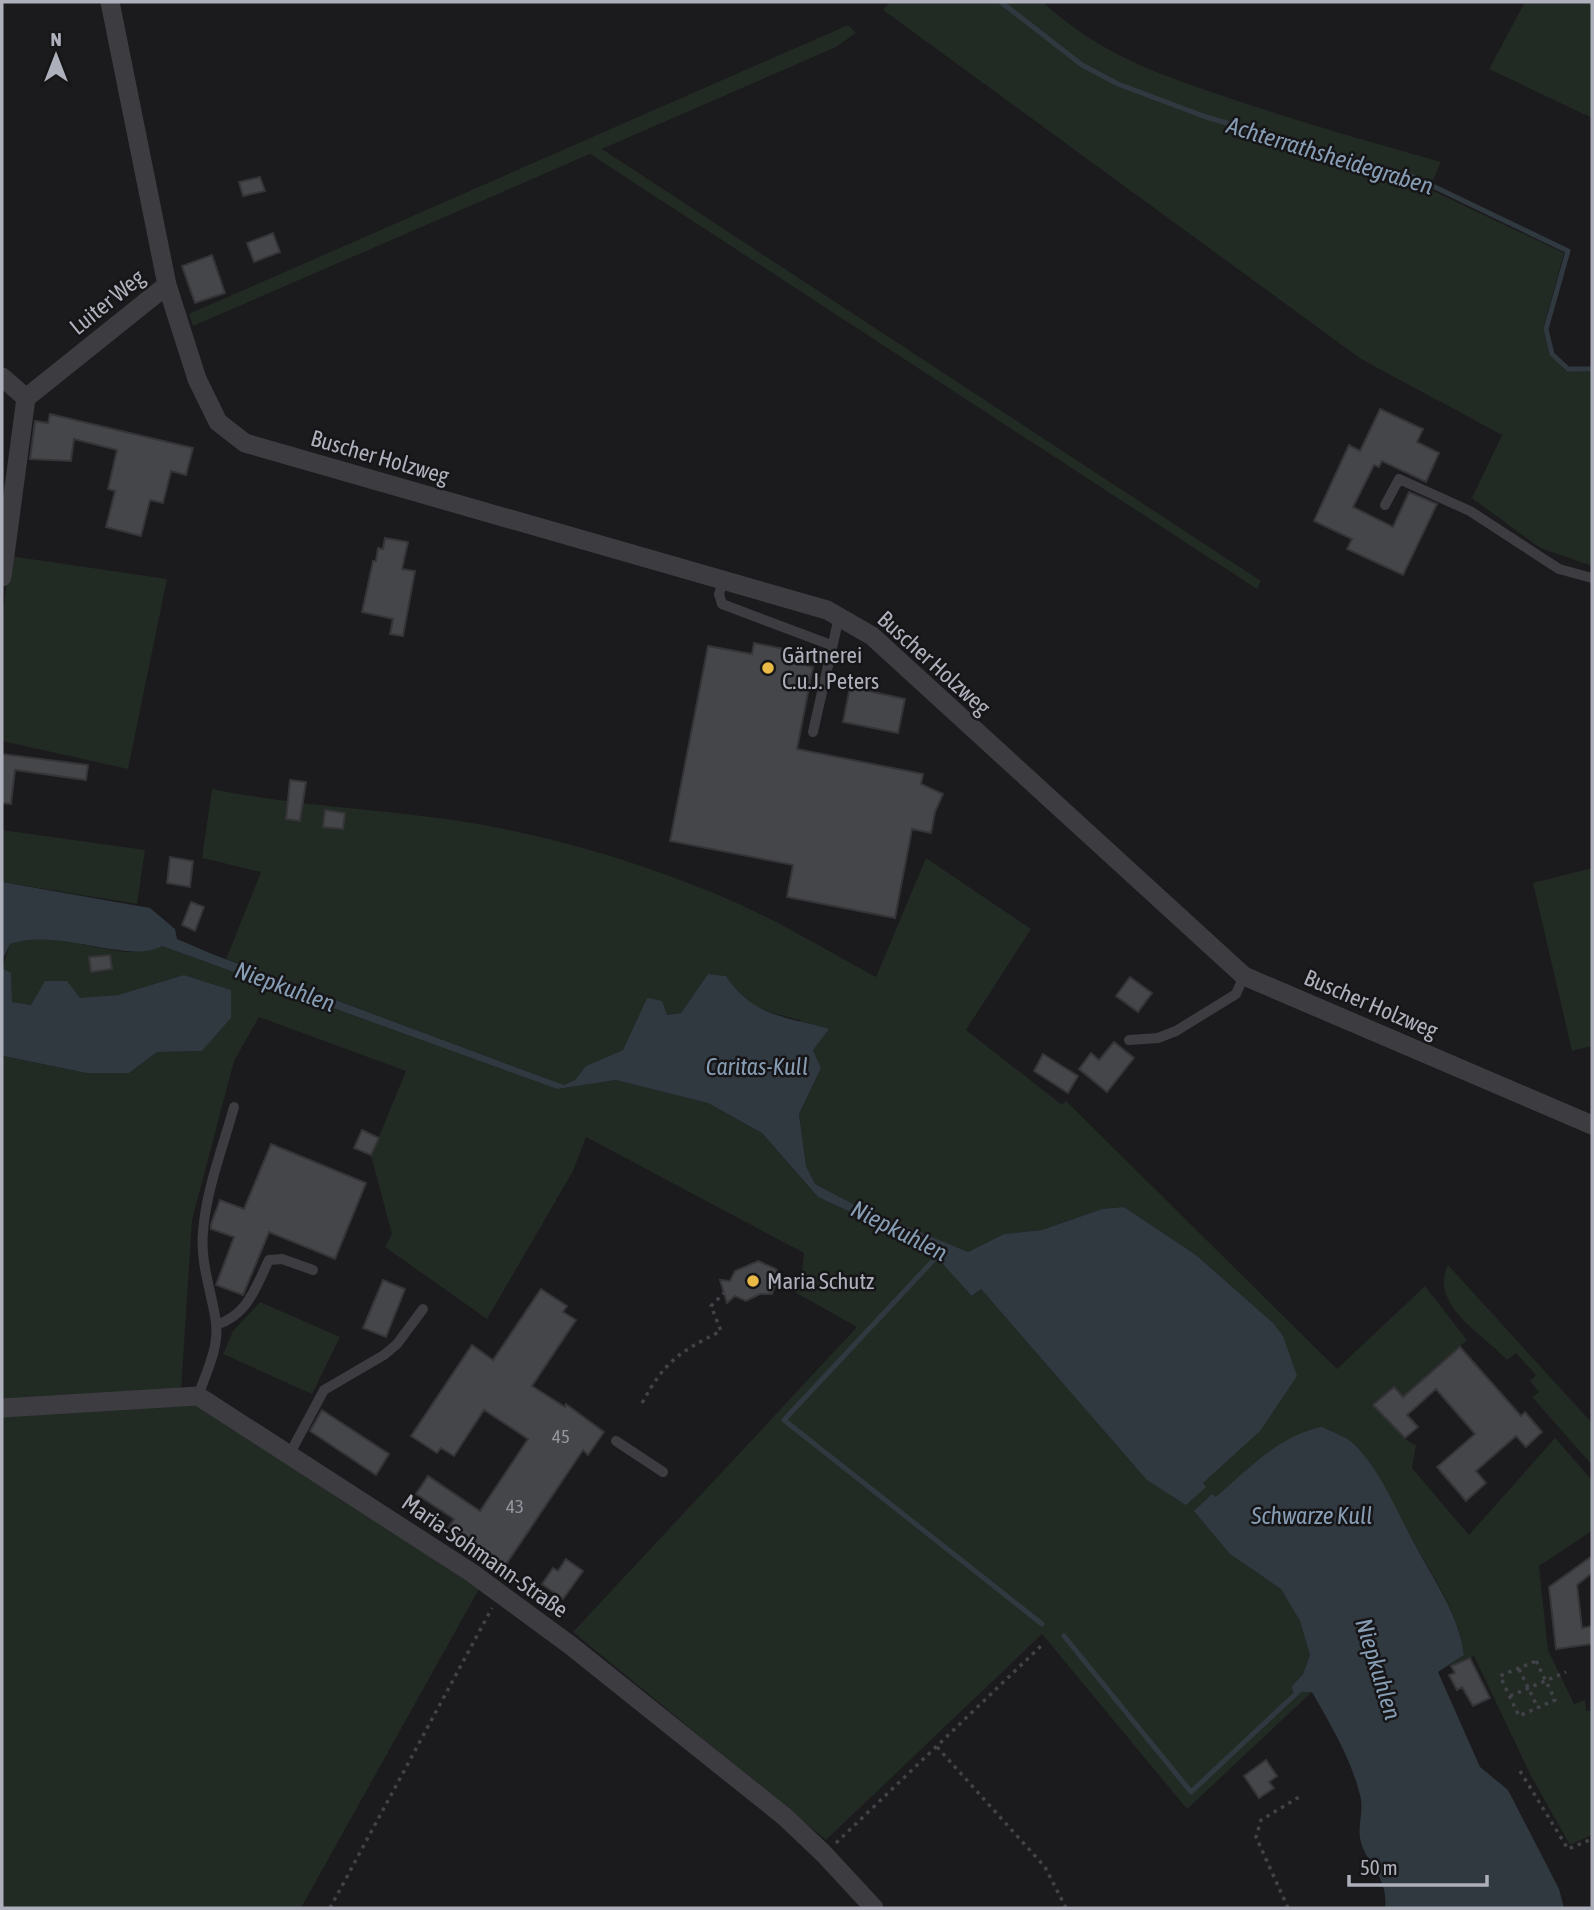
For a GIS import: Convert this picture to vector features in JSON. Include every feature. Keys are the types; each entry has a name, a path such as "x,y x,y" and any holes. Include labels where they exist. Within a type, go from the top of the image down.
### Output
{"street":[{"name":"Luiter Weg","path":"26,398 167,285 110,2"},
{"name":"Buscher Holzweg","path":"167,285 198,379 218,422 245,443 827,610 872,636 1244,976 1592,1125"},
{"path":"2,377 26,398 2,577"},
{"path":"2,1408 198,1396"},
{"name":"Maria-Sohmann-Straße","path":"198,1396 500,1594 570,1645 734,1776 824,1854 874,1908"}],"lane":[{"path":"1385,505 1399,479 1470,511 1559,569 1592,578"},
{"path":"724,579 719,594 722,604 831,645"},
{"path":"813,732 839,617"},
{"path":"1129,1040 1158,1038 1176,1031 1236,994 1244,976"},
{"path":"198,1396 214,1351 216,1325 203,1259 203,1232 209,1197 234,1107"},
{"path":"216,1325 230,1321 246,1308 269,1260 282,1259 313,1270"},
{"path":"289,1455 324,1390 337,1379 384,1355 397,1344 423,1309"},
{"path":"616,1441 663,1472"}],"path":[{"path":"642,1403 656,1377 675,1356 721,1331 711,1306 724,1293"},
{"path":"330,1908 500,1594"},
{"path":"824,1854 1042,1645"},
{"path":"1536,1661 1555,1700 1519,1716 1500,1676 1518,1668 1536,1661"},
{"path":"1518,1668 1538,1708"},
{"path":"1510,1696 1566,1672"},
{"path":"937,1748 1045,1867 1066,1908"},
{"path":"1520,1771 1567,1849 1592,1839"},
{"path":"1288,1908 1256,1837 1261,1820 1299,1797"}],"shaded area":[{"path":"890,2 1043,2 1088,37 1161,74 1291,118 1441,162 1429,189 1564,253 1543,329 1550,354 1566,371 1592,372 1592,566 1540,548 1472,498 1502,435 1361,359 883,10"},
{"path":"1525,2 1592,2 1592,118 1489,69"},
{"path":"848,25 856,33 836,47 602,149 1261,581 1257,589 590,154 193,326 189,314"},
{"path":"10,556 167,579 128,769 2,741 2,623"},
{"path":"212,789 480,824 599,852 730,900 786,927 876,977 926,858 1031,929 966,1030 1062,1105 1066,1101 1337,1369 1425,1286 1467,1340 1403,1397 1394,1387 1373,1405 1405,1439 1416,1445 1412,1468 1469,1535 1555,1438 1592,1480 1592,1531 1539,1566 1548,1650 1574,1704 1585,1700 1586,1711 1592,1710 1592,1835 1570,1845 1531,1776 1474,1656 1445,1668 1464,1655 1461,1640 1445,1598 1415,1546 1215,1498 1213,1494 1230,1554 1281,1589 1300,1621 1310,1655 1303,1674 1292,1686 1312,1692 1187,1809 1042,1634 826,1840 573,1632 857,1327 793,1291 801,1283 804,1253 586,1137 573,1171 487,1319 385,1247 392,1234 371,1156 406,1071 259,1017 234,1061 192,1220 181,1392 2,1402 2,1056 87,1073 129,1073 157,1052 202,1051 231,1018 231,990 184,975 118,995 32,1005 12,1002 11,973 2,968 10,944 41,939 129,952 162,946 557,1089 616,1080 708,1103 762,1133 818,1197 935,1251 941,1262 973,1296 981,1289 1070,1391 1206,1487 1203,1484 1273,1323 1196,1255 1124,1207 1102,1209 1042,1230 1004,1234 968,1252 855,1205 815,1184 806,1166 799,1114 821,1068 800,1020 757,1007 741,995 726,976 708,974 681,1013 667,1015 647,998 623,1050 586,1066 575,1080 564,1085 226,959 261,872 202,858"},
{"path":"2,830 145,850 137,904 2,882"},
{"path":"1592,868 1592,1046 1572,1051 1533,883"},
{"path":"1448,1265 1592,1423 1592,1465 1532,1397 1539,1392 1530,1381 1536,1375 1516,1353 1507,1360 1473,1330 1452,1306 1444,1280"},
{"path":"260,1302 340,1337 312,1394 223,1354 233,1331"},
{"path":"198,1400 479,1589 301,1908 2,1908 2,1413"}],"water":[{"path":"2,882 150,908 175,929 177,939 212,954 564,1085 575,1080 586,1066 623,1050 647,998 662,1001 667,1015 681,1013 708,974 726,976 736,990 759,1007 771,1013 829,1029 813,1050 821,1068 799,1114 806,1166 815,1184 855,1205 968,1252 1004,1234 1042,1230 1102,1209 1124,1207 1196,1255 1273,1323 1283,1336 1297,1376 1260,1431 1203,1483 1206,1487 1186,1505 1147,1480 981,1289 972,1296 941,1262 935,1251 818,1197 762,1133 708,1103 616,1080 557,1089 162,946 147,951 131,951 71,942 29,940 10,944 2,961"},
{"path":"2,968 11,973 12,1002 31,1005 45,981 67,981 80,998 118,995 184,975 231,990 231,1018 202,1051 157,1052 129,1073 87,1073 3,1056"},
{"name":"Schwarze Kull","path":"1322,1427 1352,1442 1374,1468 1445,1599 1457,1626 1464,1655 1438,1672 1480,1767 1508,1790 1559,1889 1564,1908 1385,1908 1380,1878 1362,1847 1361,1800 1351,1768 1312,1692 1293,1692 1292,1686 1303,1674 1310,1655 1300,1621 1281,1589 1230,1554 1194,1511 1212,1494 1216,1497 1278,1446 1306,1431"}],"building":[{"path":"260,177 265,191 243,196 239,182"},
{"path":"273,233 280,252 254,262 247,243"},
{"path":"212,255 225,293 195,303 182,266"},
{"path":"1380,409 1423,429 1417,442 1439,453 1426,482 1382,461 1379,467 1374,465 1353,507 1393,527 1409,492 1437,504 1403,575 1347,549 1352,539 1314,521 1349,445 1360,451"},
{"path":"50,414 193,448 186,475 171,471 163,503 150,500 141,536 106,527 115,491 108,489 117,450 74,439 71,461 30,459 35,421 48,423"},
{"path":"385,538 408,542 402,569 415,571 403,636 390,634 393,619 362,612 373,561 376,561 378,548 383,549"},
{"path":"754,643 789,650 787,661 813,667 797,749 923,774 921,784 943,794 935,812 931,833 912,829 895,918 787,897 793,865 670,841 708,646 752,654"},
{"path":"850,687 905,699 898,733 843,722"},
{"path":"2,754 88,765 86,780 15,770 11,804 2,803"},
{"path":"290,780 306,782 300,821 286,819"},
{"path":"325,810 345,813 343,829 323,827"},
{"path":"170,857 193,861 190,887 167,883"},
{"path":"191,902 204,907 195,931 182,925"},
{"path":"110,955 112,969 91,972 89,957"},
{"path":"1130,977 1152,993 1138,1012 1116,996"},
{"path":"1114,1042 1134,1058 1107,1092 1079,1069 1091,1053 1099,1060"},
{"path":"1043,1054 1078,1076 1068,1093 1034,1071"},
{"path":"362,1130 379,1138 371,1155 354,1148"},
{"path":"271,1144 366,1183 335,1259 269,1232 243,1295 216,1285 234,1237 211,1229 211,1224 220,1200 244,1209"},
{"name":"Maria Schutz","path":"758,1261 776,1269 779,1274 772,1294 760,1294 746,1301 735,1296 727,1303 720,1280 730,1281 735,1271"},
{"path":"383,1280 405,1289 386,1337 363,1328"},
{"path":"541,1289 567,1306 563,1312 576,1320 532,1386 565,1407 566,1404 604,1432 588,1455 583,1450 503,1569 446,1531 454,1519 416,1494 428,1476 480,1511 528,1439 484,1410 454,1456 441,1448 437,1453 411,1436 472,1345 493,1360"},
{"path":"1460,1347 1521,1416 1525,1412 1542,1432 1526,1447 1516,1436 1476,1471 1486,1483 1466,1501 1437,1467 1475,1434 1436,1389 1407,1415 1418,1427 1405,1438 1373,1405 1394,1387 1403,1397"},
{"path":"322,1410 389,1454 376,1475 310,1431"},
{"path":"1592,1556 1592,1573 1577,1585 1582,1628 1592,1626 1592,1644 1556,1649 1549,1587"},
{"path":"566,1559 583,1571 563,1599 542,1584 553,1568 558,1571"},
{"path":"1470,1658 1490,1698 1473,1706 1462,1687 1457,1690 1449,1675 1455,1673 1451,1666"},
{"path":"1266,1760 1277,1776 1269,1782 1274,1788 1259,1798 1244,1776"}],"waterway":[{"name":"Achterrathsheidegraben","path":"1001,2 1082,65 1118,84 1206,117 1414,177 1568,251 1546,329 1552,354 1568,369 1592,369"},
{"name":"Niepkuhlen","path":"942,1251 784,1420 1042,1624"},
{"path":"1064,1636 1191,1792 1302,1688"}],"place":[{"name":"Gärtnerei C.u.J. Peters","path":"768,668"},
{"name":"Maria Schutz","path":"753,1281"}],"water label":[{"name":"Caritas-Kull","path":"757,1067"}]}
